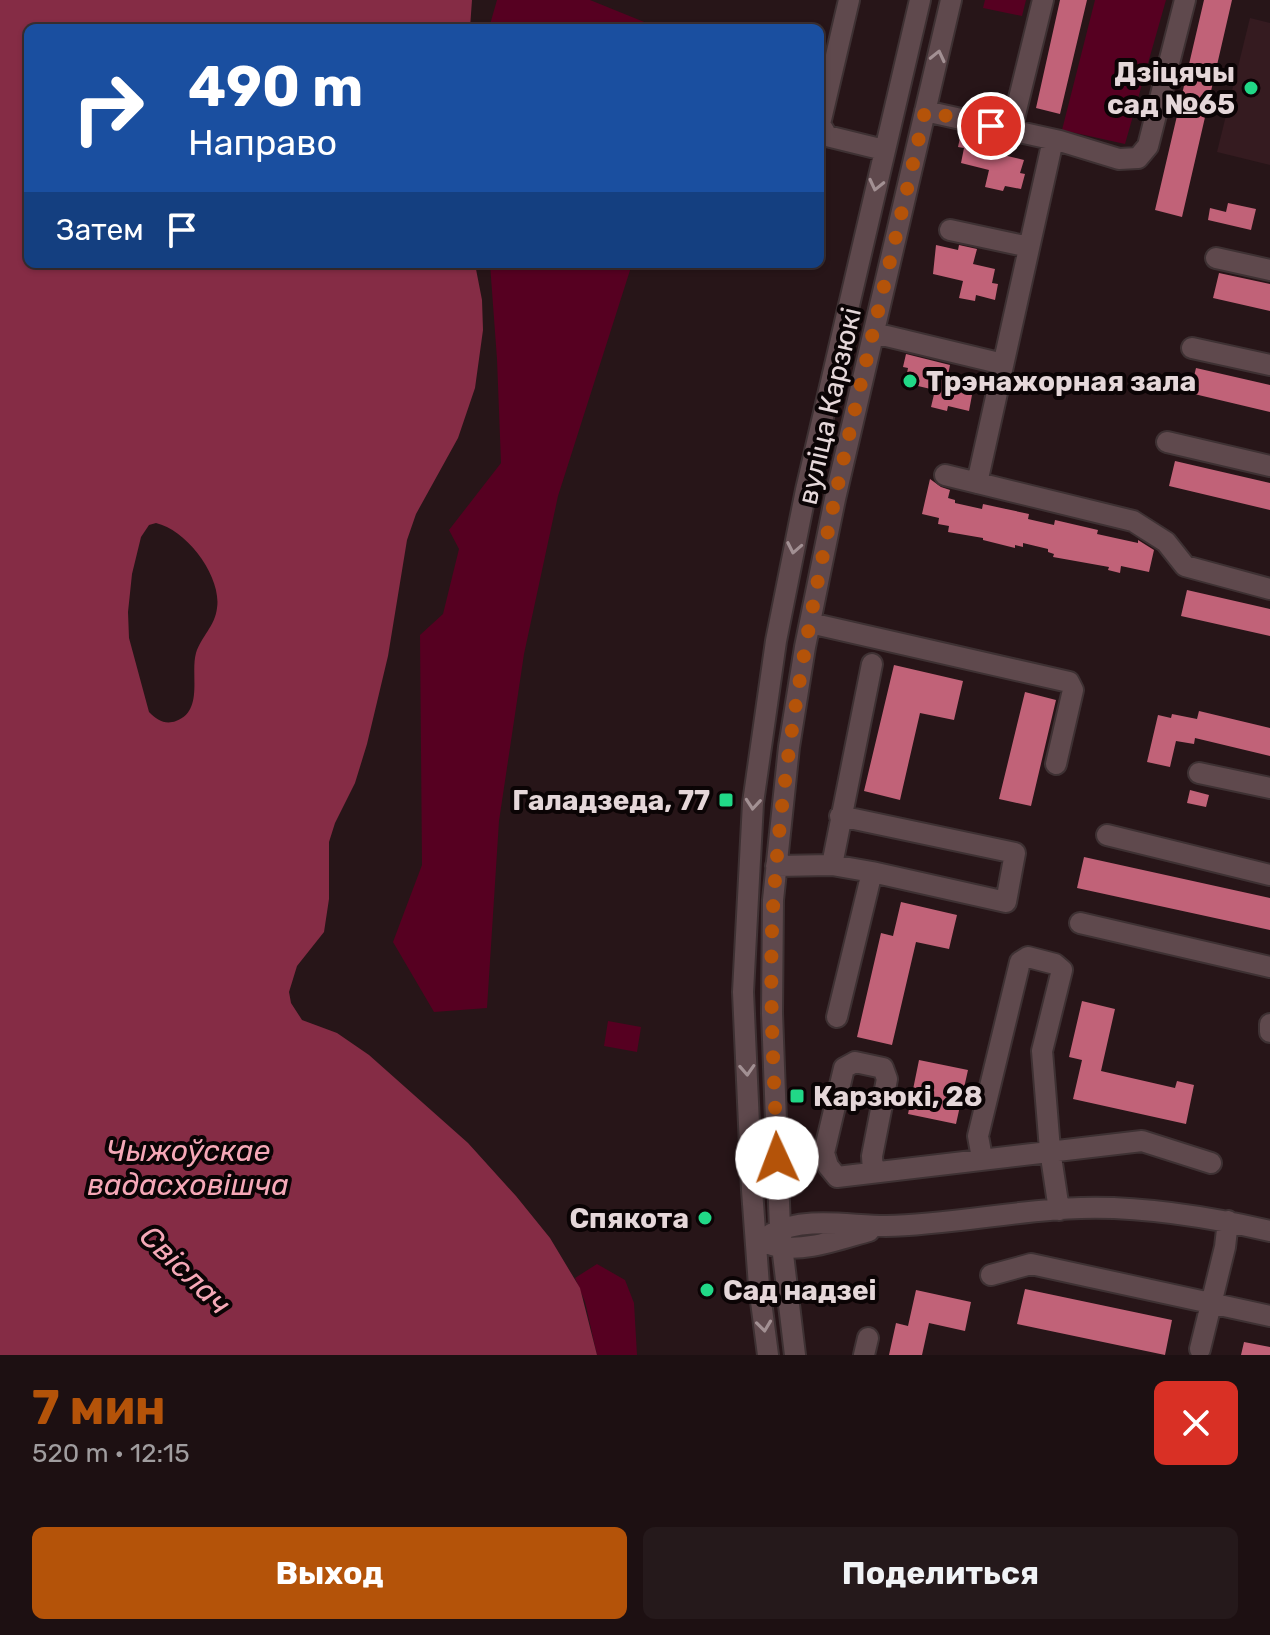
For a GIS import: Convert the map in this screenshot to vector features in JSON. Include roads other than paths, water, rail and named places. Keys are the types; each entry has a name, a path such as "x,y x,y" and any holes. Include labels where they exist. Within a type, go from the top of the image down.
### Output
{"street":[{"path":"824,107 849,0"},
{"name":"вуліца Карзюкі","path":"768,1355 756,1241 743,992 753,803 764,709 806,490 920,0"},
{"name":"вуліца Карзюкі","path":"795,1355 782,1238 772,1013 776,866 789,747 810,623 951,0"},
{"path":"1011,131 1043,0"},
{"path":"925,111 1053,140 1119,159 1138,158 1148,146 1185,0"},
{"path":"824,131 827,136 884,150"},
{"path":"977,483 1053,140"},
{"path":"950,230 1029,247"},
{"path":"1216,258 1270,270"},
{"path":"874,333 1003,364"},
{"path":"1192,348 1270,365"},
{"path":"1167,442 1270,466"},
{"path":"945,475 1133,521 1166,542 1185,566 1270,589"},
{"path":"810,623 1069,682 1073,690 1056,764"},
{"path":"832,865 872,664"},
{"path":"1199,773 1270,788"},
{"path":"776,866 832,865 1006,902 1015,853 840,816"},
{"path":"1107,835 1270,875"},
{"path":"837,1017 872,872"},
{"path":"1080,923 1270,967"},
{"path":"982,1158 978,1136 1020,962 1028,957 1055,964 1062,970 1042,1051 1050,1150 1059,1210"},
{"path":"1270,1024 1270,1032"},
{"path":"873,1172 872,1156 887,1079 883,1068 855,1062 844,1068 824,1153 828,1166 837,1177 1142,1141 1211,1163"},
{"path":"756,1241 782,1238 828,1223 887,1226 1083,1208 1159,1212 1228,1221 1270,1231"},
{"path":"1200,1349 1225,1247 1228,1221"},
{"path":"991,1275 1031,1264 1270,1316"}],"water":[{"name":"Чыжоўскае вадасховішча","path":"0,0 472,0 470,24 24,24 24,268 476,268 482,300 483,330 475,388 458,438 416,514 407,540 388,656 367,744 355,783 329,842 329,899 324,932 297,966 289,992 291,1003 302,1020 337,1033 369,1055 468,1143 516,1196 550,1238 580,1288 597,1355 0,1355","holes":["156,523 179,535 208,569 214,583 217,608 196,653 190,709 176,721 165,722 149,712 129,638 128,612 132,574 141,537 149,525"]}],"place":[{"name":"Дзіцячы сад №65","path":"1251,88"},
{"name":"Трэнажорная зала","path":"910,381"},
{"name":"Галадзеда, 77","path":"726,800"},
{"name":"Карзюкі, 28","path":"797,1096"},
{"name":"Спякота","path":"705,1218"},
{"name":"Сад надзеі","path":"707,1290"}],"water label":[{"name":"Свіслач","path":"185,1270"}]}
